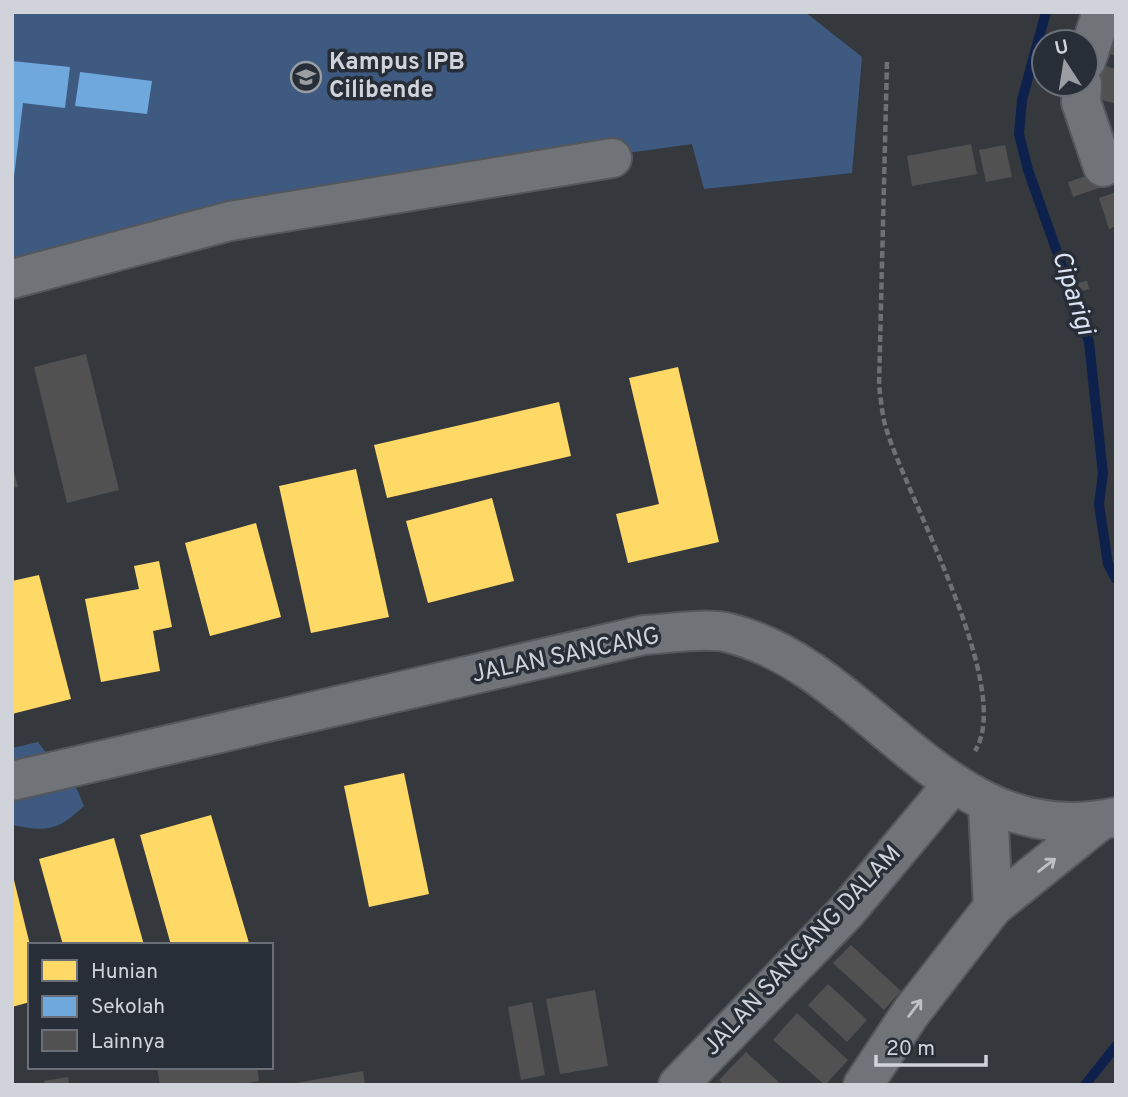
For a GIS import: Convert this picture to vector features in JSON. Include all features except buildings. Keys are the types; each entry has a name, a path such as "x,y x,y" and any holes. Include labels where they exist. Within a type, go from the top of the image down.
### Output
{"street":[{"path":"1081,98 1102,167"},
{"path":"12,279 230,221 612,158"},
{"name":"JALAN SANCANG","path":"12,781 643,635 727,632 798,661 953,784 988,805 1021,816 1082,823 1109,818"},
{"name":"JALAN SANCANG DALAM","path":"678,1085 846,912 953,784"},
{"path":"988,805 993,907"},
{"path":"863,1085 910,1014 993,907 1109,818"}],"path":[{"path":"887,62 879,386 886,427 958,604 982,687 986,718 979,743 953,784"}],"shaded area":[{"name":"Kampus IPB Cilibende","path":"12,12 805,12 862,57 852,173 704,189 692,144 216,210 12,261"},
{"path":"38,742 54,764 74,782 84,806 59,825 43,829 12,825 12,748"}],"waterway":[{"name":"Ciparigi","path":"1046,12 1022,100 1019,134 1028,170 1089,342 1103,474 1099,504 1108,564 1116,579"},
{"name":"Ciparigi","path":"1085,1085 1116,1046"}],"place":[{"name":"Kampus IPB Cilibende","path":"306,77"}]}
